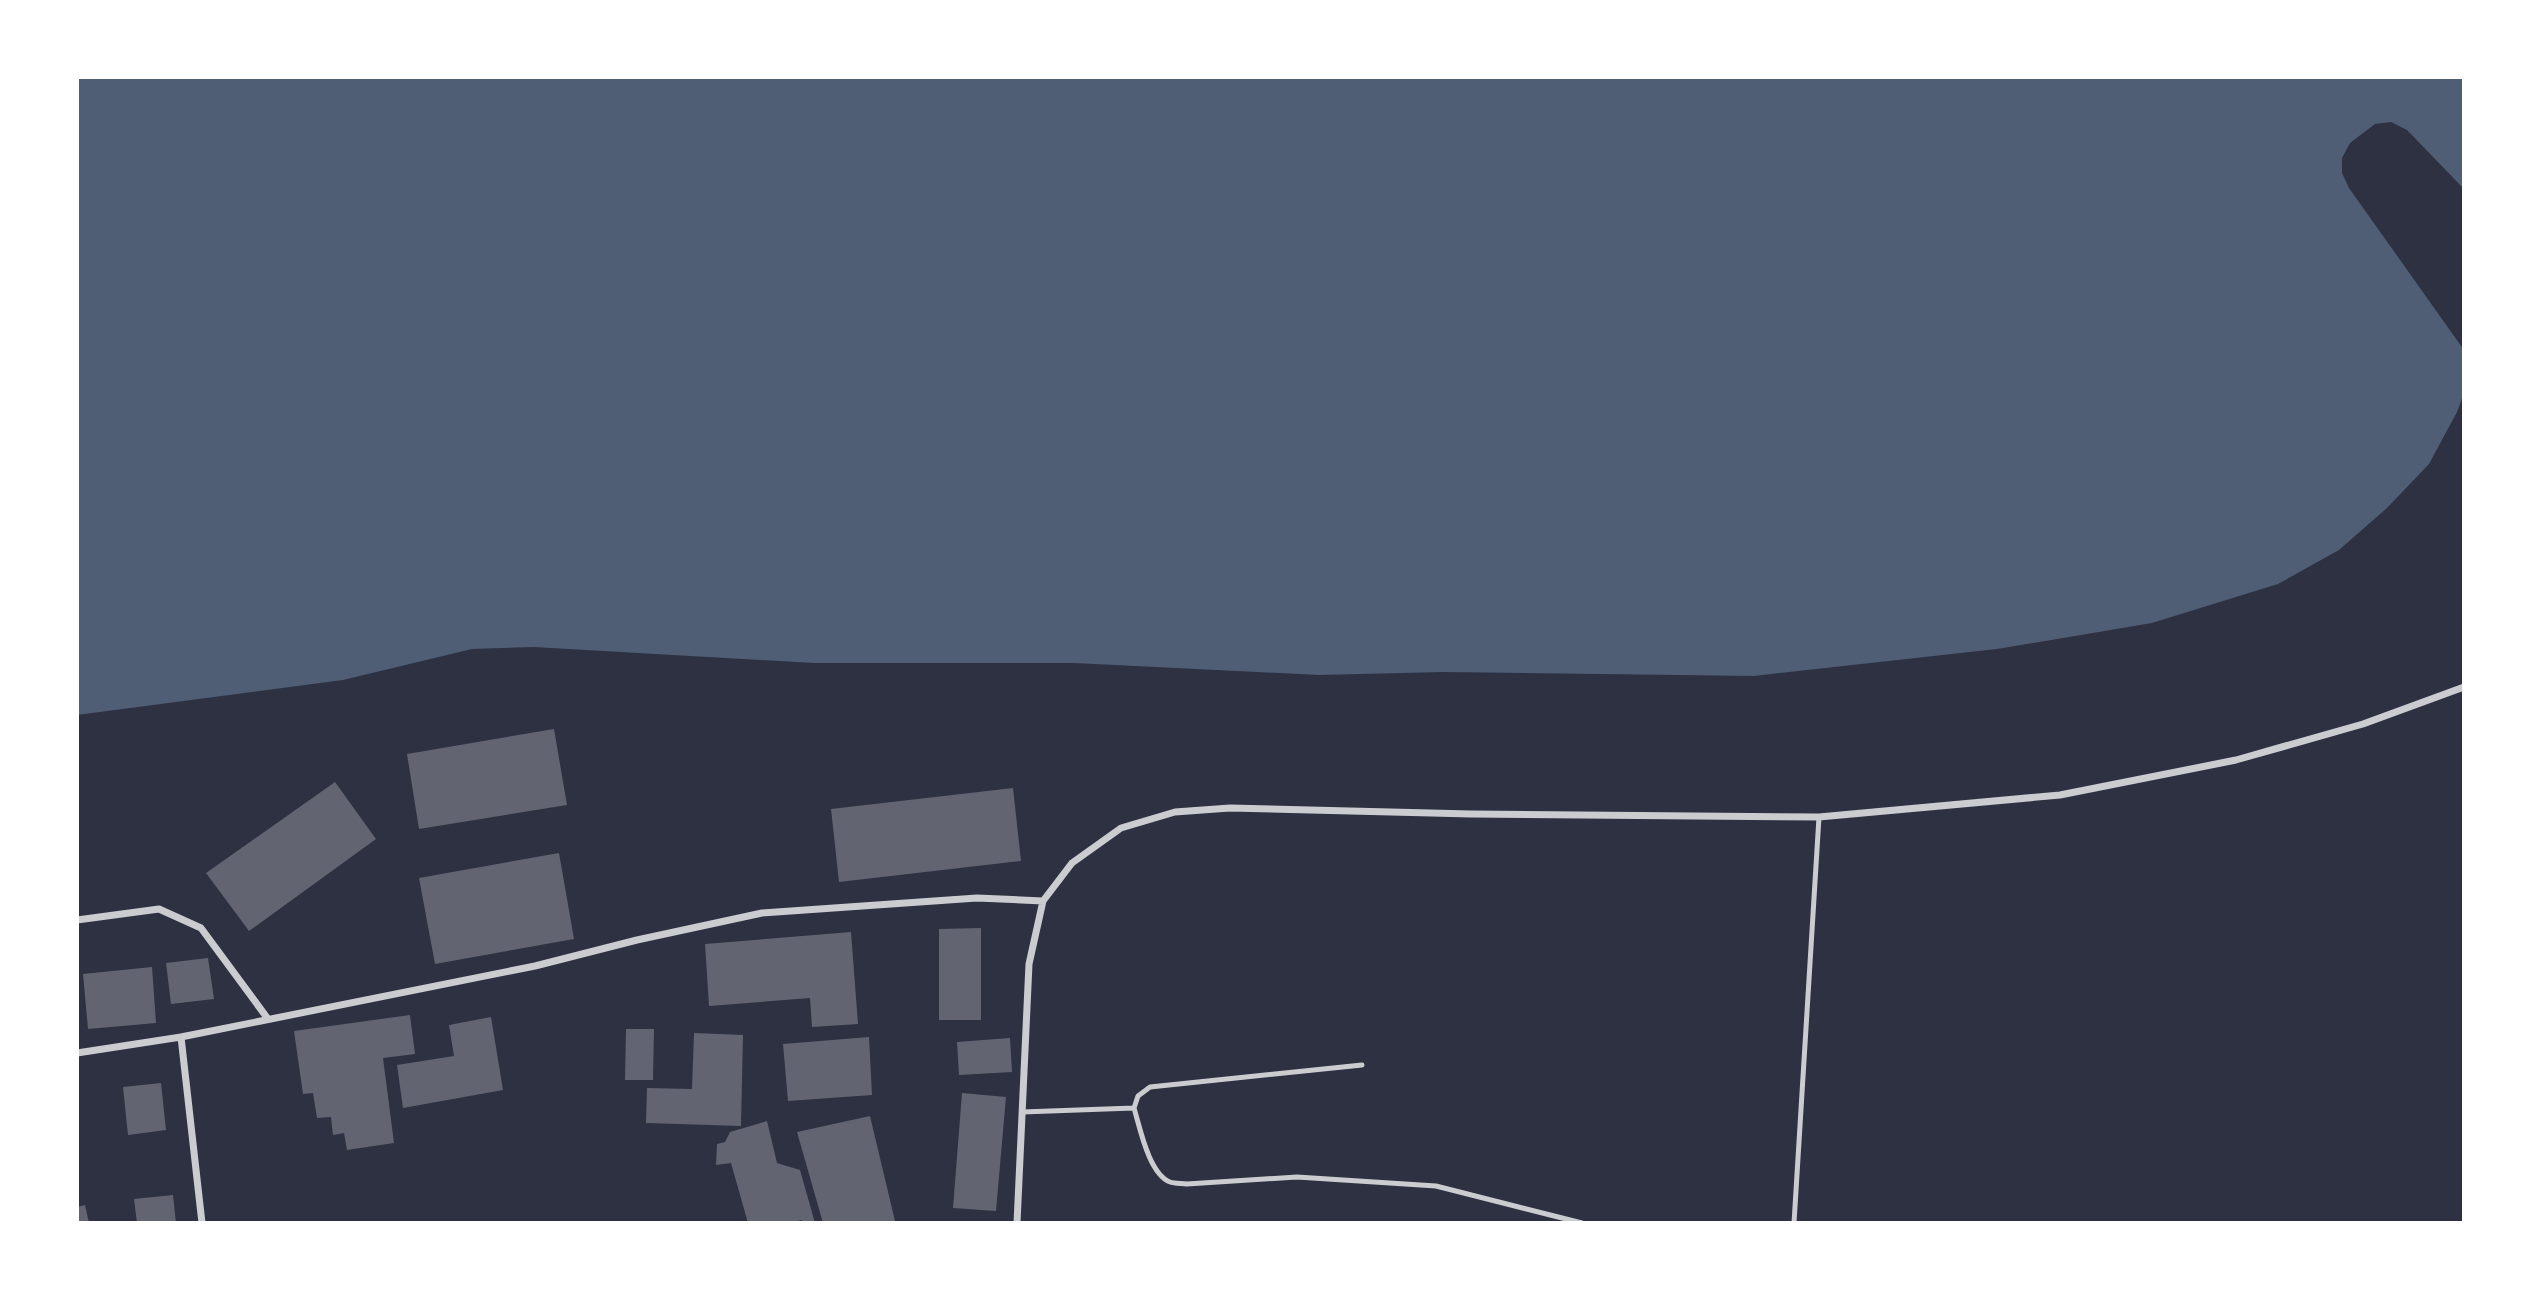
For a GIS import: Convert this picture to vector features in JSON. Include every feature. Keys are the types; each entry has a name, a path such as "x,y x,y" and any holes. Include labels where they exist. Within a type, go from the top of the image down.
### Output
{"street":[{"path":"1017,1223 1029,964 1043,901 1072,863 1121,828 1175,812 1230,808 1471,814 1819,817 2060,795 2236,760 2363,724 2464,687"},
{"path":"77,1053 181,1037 535,966 637,940 762,913 976,898 1043,901"},
{"path":"77,920 159,909 201,928 268,1020"},
{"path":"181,1037 202,1223"}],"lane":[{"path":"1794,1223 1819,817"},
{"path":"1362,1065 1150,1087 1138,1096 1134,1108 1145,1145 1157,1172 1169,1182 1187,1184 1297,1177 1436,1186 1582,1223"},
{"path":"1022,1112 1134,1108"}],"water":[{"path":"77,77 2464,77 2464,189 2407,130 2391,122 2375,124 2350,143 2342,158 2342,173 2349,188 2464,350 2464,393 2457,412 2429,464 2387,508 2339,550 2278,584 2152,623 1997,649 1754,676 1444,672 1319,675 1074,663 814,663 534,647 472,649 343,680 77,715"}],"building":[{"path":"554,729 567,805 419,829 407,754"},
{"path":"335,782 376,839 249,931 206,873"},
{"path":"1013,788 1021,861 839,882 831,809"},
{"path":"559,853 574,939 435,964 419,878"},
{"path":"981,928 981,1020 939,1020 939,929"},
{"path":"851,932 858,1024 812,1027 810,998 709,1006 705,944"},
{"path":"208,958 214,999 171,1004 166,963"},
{"path":"152,967 156,1023 88,1029 83,974"},
{"path":"410,1015 415,1054 383,1058 394,1143 347,1150 344,1133 333,1135 331,1117 317,1118 313,1093 303,1094 294,1031"},
{"path":"491,1017 503,1090 403,1108 397,1065 454,1056 449,1025"},
{"path":"626,1029 654,1029 653,1080 625,1080"},
{"path":"694,1033 743,1035 741,1126 646,1123 647,1088 692,1089"},
{"path":"869,1037 872,1095 788,1101 783,1044"},
{"path":"1010,1038 1012,1072 959,1075 957,1042"},
{"path":"161,1083 166,1130 128,1135 123,1087"},
{"path":"962,1093 1006,1097 996,1211 953,1208"},
{"path":"870,1116 895,1221 823,1223 797,1132"},
{"path":"767,1121 777,1163 800,1170 815,1223 802,1223 802,1220 790,1223 748,1223 731,1163 716,1165 717,1144 725,1142 730,1132"},
{"path":"173,1195 176,1223 137,1223 134,1199"},
{"path":"85,1205 89,1223 77,1223 77,1207"}]}
